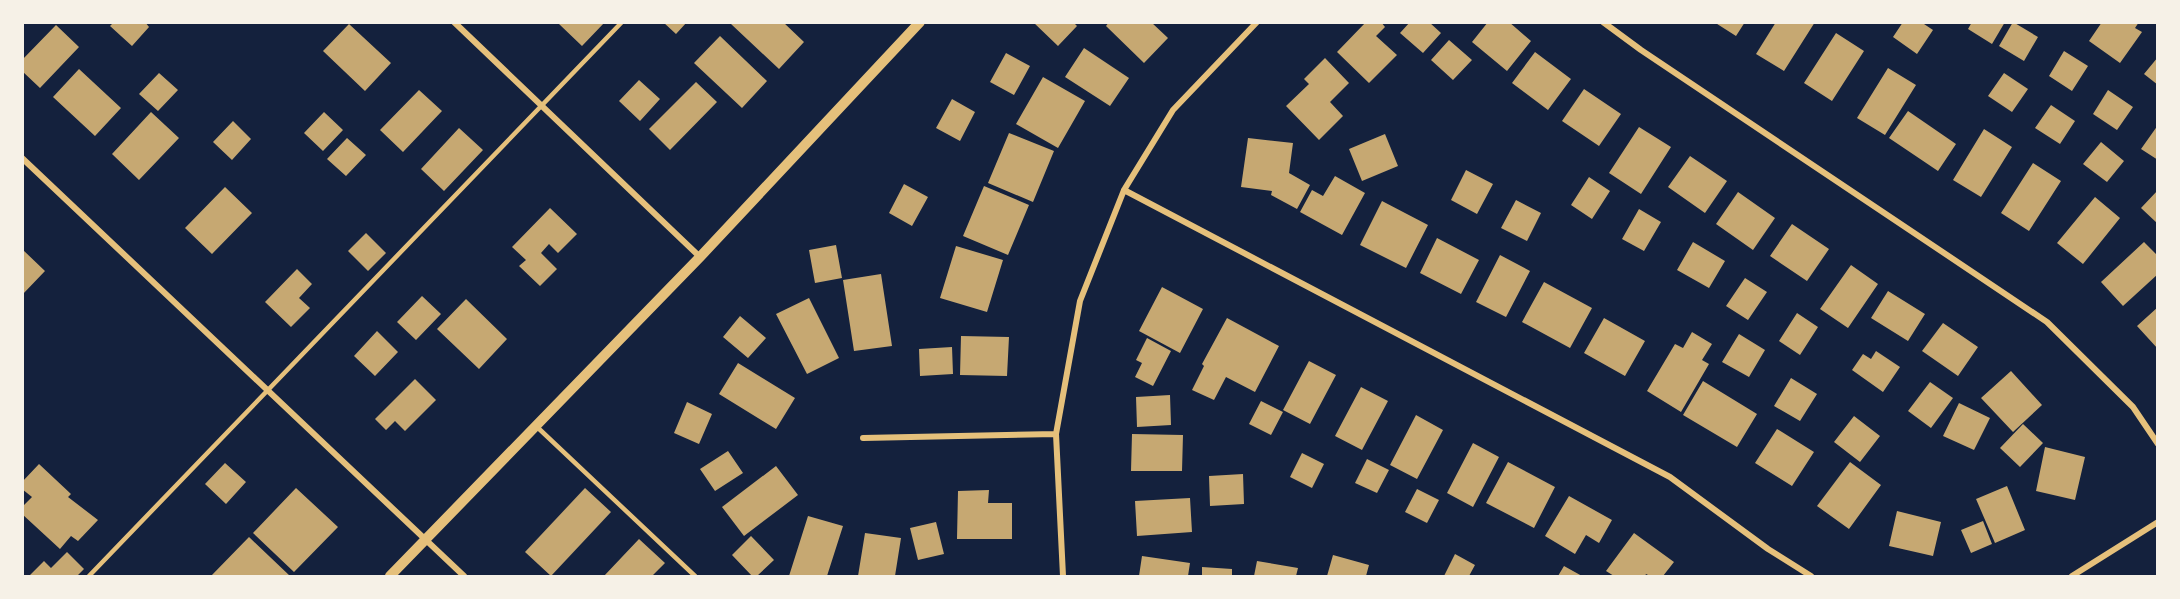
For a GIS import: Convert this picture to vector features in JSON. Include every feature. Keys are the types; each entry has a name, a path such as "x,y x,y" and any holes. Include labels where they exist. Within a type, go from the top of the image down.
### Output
{"street":[{"path":"454,22 700,256"},
{"path":"390,576 700,256 920,22"},
{"path":"1063,576 1056,434 1080,301 1124,190 1173,110 1257,22"},
{"path":"1604,22 1641,50 2047,322 2133,407 2157,444"},
{"path":"22,158 464,576"},
{"path":"1124,190 1670,477 1768,549 1810,576"},
{"path":"863,438 1056,434"},
{"path":"2072,576 2157,522"}],"lane":[{"path":"89,576 622,22"},
{"path":"536,426 695,576"}],"building":[{"path":"114,22 145,22 149,27 132,46 110,26"},
{"path":"561,22 605,22 582,46 559,24"},
{"path":"663,22 687,22 676,34"},
{"path":"733,22 783,22 804,42 779,69 731,24"},
{"path":"1033,22 1073,22 1077,26 1058,46"},
{"path":"1109,22 1151,22 1168,38 1144,63 1106,26"},
{"path":"1366,22 1381,22 1385,27 1376,36 1397,55 1369,83 1337,52"},
{"path":"1410,22 1429,22 1441,33 1423,53 1400,33"},
{"path":"1488,22 1509,22 1531,41 1507,71 1472,42"},
{"path":"1714,22 1745,22 1736,36"},
{"path":"1776,22 1815,22 1784,71 1756,54"},
{"path":"1903,22 1921,22 1933,30 1917,54 1893,37"},
{"path":"1972,22 2005,22 1992,44 1968,29"},
{"path":"2013,22 2038,37 2024,61 1999,46"},
{"path":"2102,22 2139,22 2135,28 2142,32 2120,63 2089,41"},
{"path":"349,24 391,63 365,91 323,51"},
{"path":"56,25 79,47 40,88 22,71 22,60"},
{"path":"1836,33 1864,51 1832,101 1804,83"},
{"path":"720,36 767,81 742,108 694,63"},
{"path":"1449,40 1472,60 1453,80 1431,60"},
{"path":"1084,48 1129,78 1110,106 1065,77"},
{"path":"2064,51 2088,66 2072,91 2049,76"},
{"path":"1535,52 1571,79 1548,110 1512,83"},
{"path":"1006,53 1030,66 1014,95 990,82"},
{"path":"2158,57 2158,85 2144,74"},
{"path":"1325,58 1349,83 1330,102 1343,116 1319,140 1286,106 1309,84 1304,79"},
{"path":"1888,68 1916,85 1885,135 1857,118"},
{"path":"79,69 121,108 95,136 53,97"},
{"path":"159,73 178,90 158,111 139,94"},
{"path":"2004,73 2028,89 2012,112 1988,96"},
{"path":"1043,77 1085,101 1058,148 1016,124"},
{"path":"639,80 660,99 640,121 619,101"},
{"path":"696,82 717,102 670,150 649,129"},
{"path":"1584,89 1621,114 1599,146 1562,121"},
{"path":"419,90 442,111 403,152 380,130"},
{"path":"2108,90 2133,107 2117,130 2093,114"},
{"path":"952,99 975,112 960,141 936,128"},
{"path":"2051,105 2075,121 2060,144 2035,128"},
{"path":"1908,111 1956,144 1938,171 1889,138"},
{"path":"151,112 179,138 139,180 112,154"},
{"path":"324,112 343,130 323,151 304,133"},
{"path":"233,121 251,139 232,160 213,142"},
{"path":"2158,125 2158,160 2141,149"},
{"path":"1639,127 1671,147 1641,194 1609,173"},
{"path":"459,128 483,150 444,191 421,169"},
{"path":"1984,129 2012,147 1981,197 1953,180"},
{"path":"1009,133 1054,151 1033,202 988,183"},
{"path":"1385,134 1398,166 1362,181 1349,149"},
{"path":"347,138 366,155 346,176 327,159"},
{"path":"1248,138 1293,143 1289,173 1310,185 1297,209 1271,195 1272,191 1241,187"},
{"path":"2101,142 2124,161 2107,182 2083,164"},
{"path":"1690,156 1727,181 1705,213 1668,187"},
{"path":"2033,163 2061,181 2029,231 2001,213"},
{"path":"1466,170 1493,184 1477,214 1451,200"},
{"path":"1335,176 1365,193 1342,235 1300,212 1312,190 1323,196"},
{"path":"1589,177 1610,191 1592,219 1571,205"},
{"path":"904,184 928,197 912,226 889,213"},
{"path":"984,186 1029,205 1008,255 963,236"},
{"path":"225,187 252,213 212,254 185,228"},
{"path":"2158,190 2158,224 2141,208"},
{"path":"1738,192 1775,218 1753,250 1716,224"},
{"path":"2095,197 2120,218 2083,264 2057,243"},
{"path":"1516,200 1541,213 1527,241 1501,228"},
{"path":"1382,201 1428,225 1406,268 1360,245"},
{"path":"550,208 577,234 558,253 549,244 541,253 557,269 540,286 519,266 526,260 512,247"},
{"path":"1639,209 1661,222 1644,251 1622,239"},
{"path":"1792,224 1829,249 1807,281 1770,256"},
{"path":"366,233 386,253 368,271 348,251"},
{"path":"1437,238 1479,260 1461,294 1420,273"},
{"path":"1693,242 1725,261 1709,288 1677,270"},
{"path":"2144,242 2158,256 2158,274 2123,306 2101,282"},
{"path":"836,245 842,278 815,283 809,250"},
{"path":"956,246 1003,260 987,312 940,298"},
{"path":"22,249 45,271 22,295"},
{"path":"1500,255 1530,271 1506,317 1476,302"},
{"path":"1851,265 1878,284 1848,328 1820,309"},
{"path":"297,269 312,284 299,298 310,308 291,327 265,302"},
{"path":"881,274 892,346 854,351 843,280"},
{"path":"1745,278 1767,292 1748,320 1726,306"},
{"path":"1544,282 1592,308 1570,348 1522,322"},
{"path":"1162,287 1203,309 1180,353 1139,331"},
{"path":"1888,291 1925,314 1908,341 1871,318"},
{"path":"422,296 441,314 416,340 397,322"},
{"path":"809,298 839,358 807,374 776,314"},
{"path":"466,299 507,339 479,369 437,329"},
{"path":"2158,307 2158,349 2137,326"},
{"path":"1797,313 1818,327 1800,355 1779,341"},
{"path":"740,316 766,338 748,358 723,337"},
{"path":"1227,318 1279,346 1255,392 1226,377 1214,400 1192,390 1204,366 1202,364"},
{"path":"1604,318 1645,341 1625,376 1584,353"},
{"path":"1943,323 1978,347 1958,376 1922,351"},
{"path":"377,331 398,352 375,376 354,356"},
{"path":"1692,332 1712,344 1702,360 1709,364 1681,412 1647,391 1675,344 1683,348"},
{"path":"1739,334 1765,350 1749,377 1722,362"},
{"path":"961,336 1009,337 1007,376 960,375"},
{"path":"1147,338 1171,351 1153,386 1135,377 1142,363 1136,360"},
{"path":"952,347 953,374 920,376 919,349"},
{"path":"1876,351 1900,367 1883,392 1852,370 1863,354 1871,359"},
{"path":"1309,361 1336,375 1310,424 1283,410"},
{"path":"738,363 795,398 776,429 719,394"},
{"path":"2011,371 2042,405 2013,432 1981,398"},
{"path":"1791,378 1817,394 1800,421 1774,406"},
{"path":"415,379 436,400 405,431 395,421 386,430 375,419"},
{"path":"1703,381 1757,414 1737,447 1683,415"},
{"path":"1930,382 1953,398 1931,428 1908,411"},
{"path":"1361,387 1388,401 1362,450 1335,436"},
{"path":"1170,395 1171,425 1137,427 1136,397"},
{"path":"1261,401 1283,412 1271,435 1249,424"},
{"path":"687,402 712,414 699,444 674,433"},
{"path":"1959,403 1990,418 1974,450 1943,436"},
{"path":"1416,415 1443,430 1417,479 1390,465"},
{"path":"1854,416 1880,436 1860,462 1834,442"},
{"path":"2023,424 2043,443 2020,467 2000,448"},
{"path":"1777,429 1814,452 1792,486 1755,463"},
{"path":"1132,434 1183,435 1182,471 1131,471"},
{"path":"1473,443 1499,457 1473,507 1447,493"},
{"path":"2045,447 2085,457 2075,500 2036,491"},
{"path":"728,451 743,473 715,491 700,469"},
{"path":"1302,453 1324,464 1312,488 1290,477"},
{"path":"1367,459 1389,470 1377,493 1355,483"},
{"path":"1508,462 1555,487 1534,528 1486,503"},
{"path":"1850,462 1881,485 1849,529 1817,506"},
{"path":"225,463 246,482 226,504 205,484"},
{"path":"39,464 71,494 68,497 98,520 78,541 71,536 60,549 22,514 22,507 32,497 22,489 22,482"},
{"path":"776,466 798,495 744,536 722,507"},
{"path":"1243,474 1244,504 1210,506 1209,476"},
{"path":"2007,486 2025,530 1995,543 1976,499"},
{"path":"296,488 338,527 294,572 253,533"},
{"path":"585,488 611,512 551,576 525,552"},
{"path":"1417,489 1439,500 1427,523 1405,512"},
{"path":"989,490 988,503 1012,503 1012,539 957,539 958,491"},
{"path":"1569,496 1612,520 1599,543 1586,535 1575,554 1545,536"},
{"path":"1190,498 1192,532 1137,536 1135,501"},
{"path":"1897,511 1941,522 1933,556 1889,546"},
{"path":"808,516 843,526 827,576 789,576"},
{"path":"1983,521 1992,544 1971,553 1961,530"},
{"path":"936,522 944,554 918,560 910,528"},
{"path":"865,533 901,538 895,576 858,576"},
{"path":"1634,533 1674,562 1663,576 1646,574 1645,576 1614,576 1606,571"},
{"path":"751,536 774,560 757,576 752,576 732,555"},
{"path":"249,537 290,576 211,576"},
{"path":"639,539 665,563 652,576 604,576"},
{"path":"67,552 84,569 77,576 29,576 44,561 51,568"},
{"path":"1455,554 1475,565 1469,576 1444,576"},
{"path":"1333,555 1369,565 1366,576 1327,576"},
{"path":"1142,556 1190,563 1188,576 1139,576"},
{"path":"1257,561 1298,568 1296,576 1254,576"},
{"path":"1564,566 1582,576 1558,576"},
{"path":"1202,567 1232,569 1232,576 1202,576"}]}
